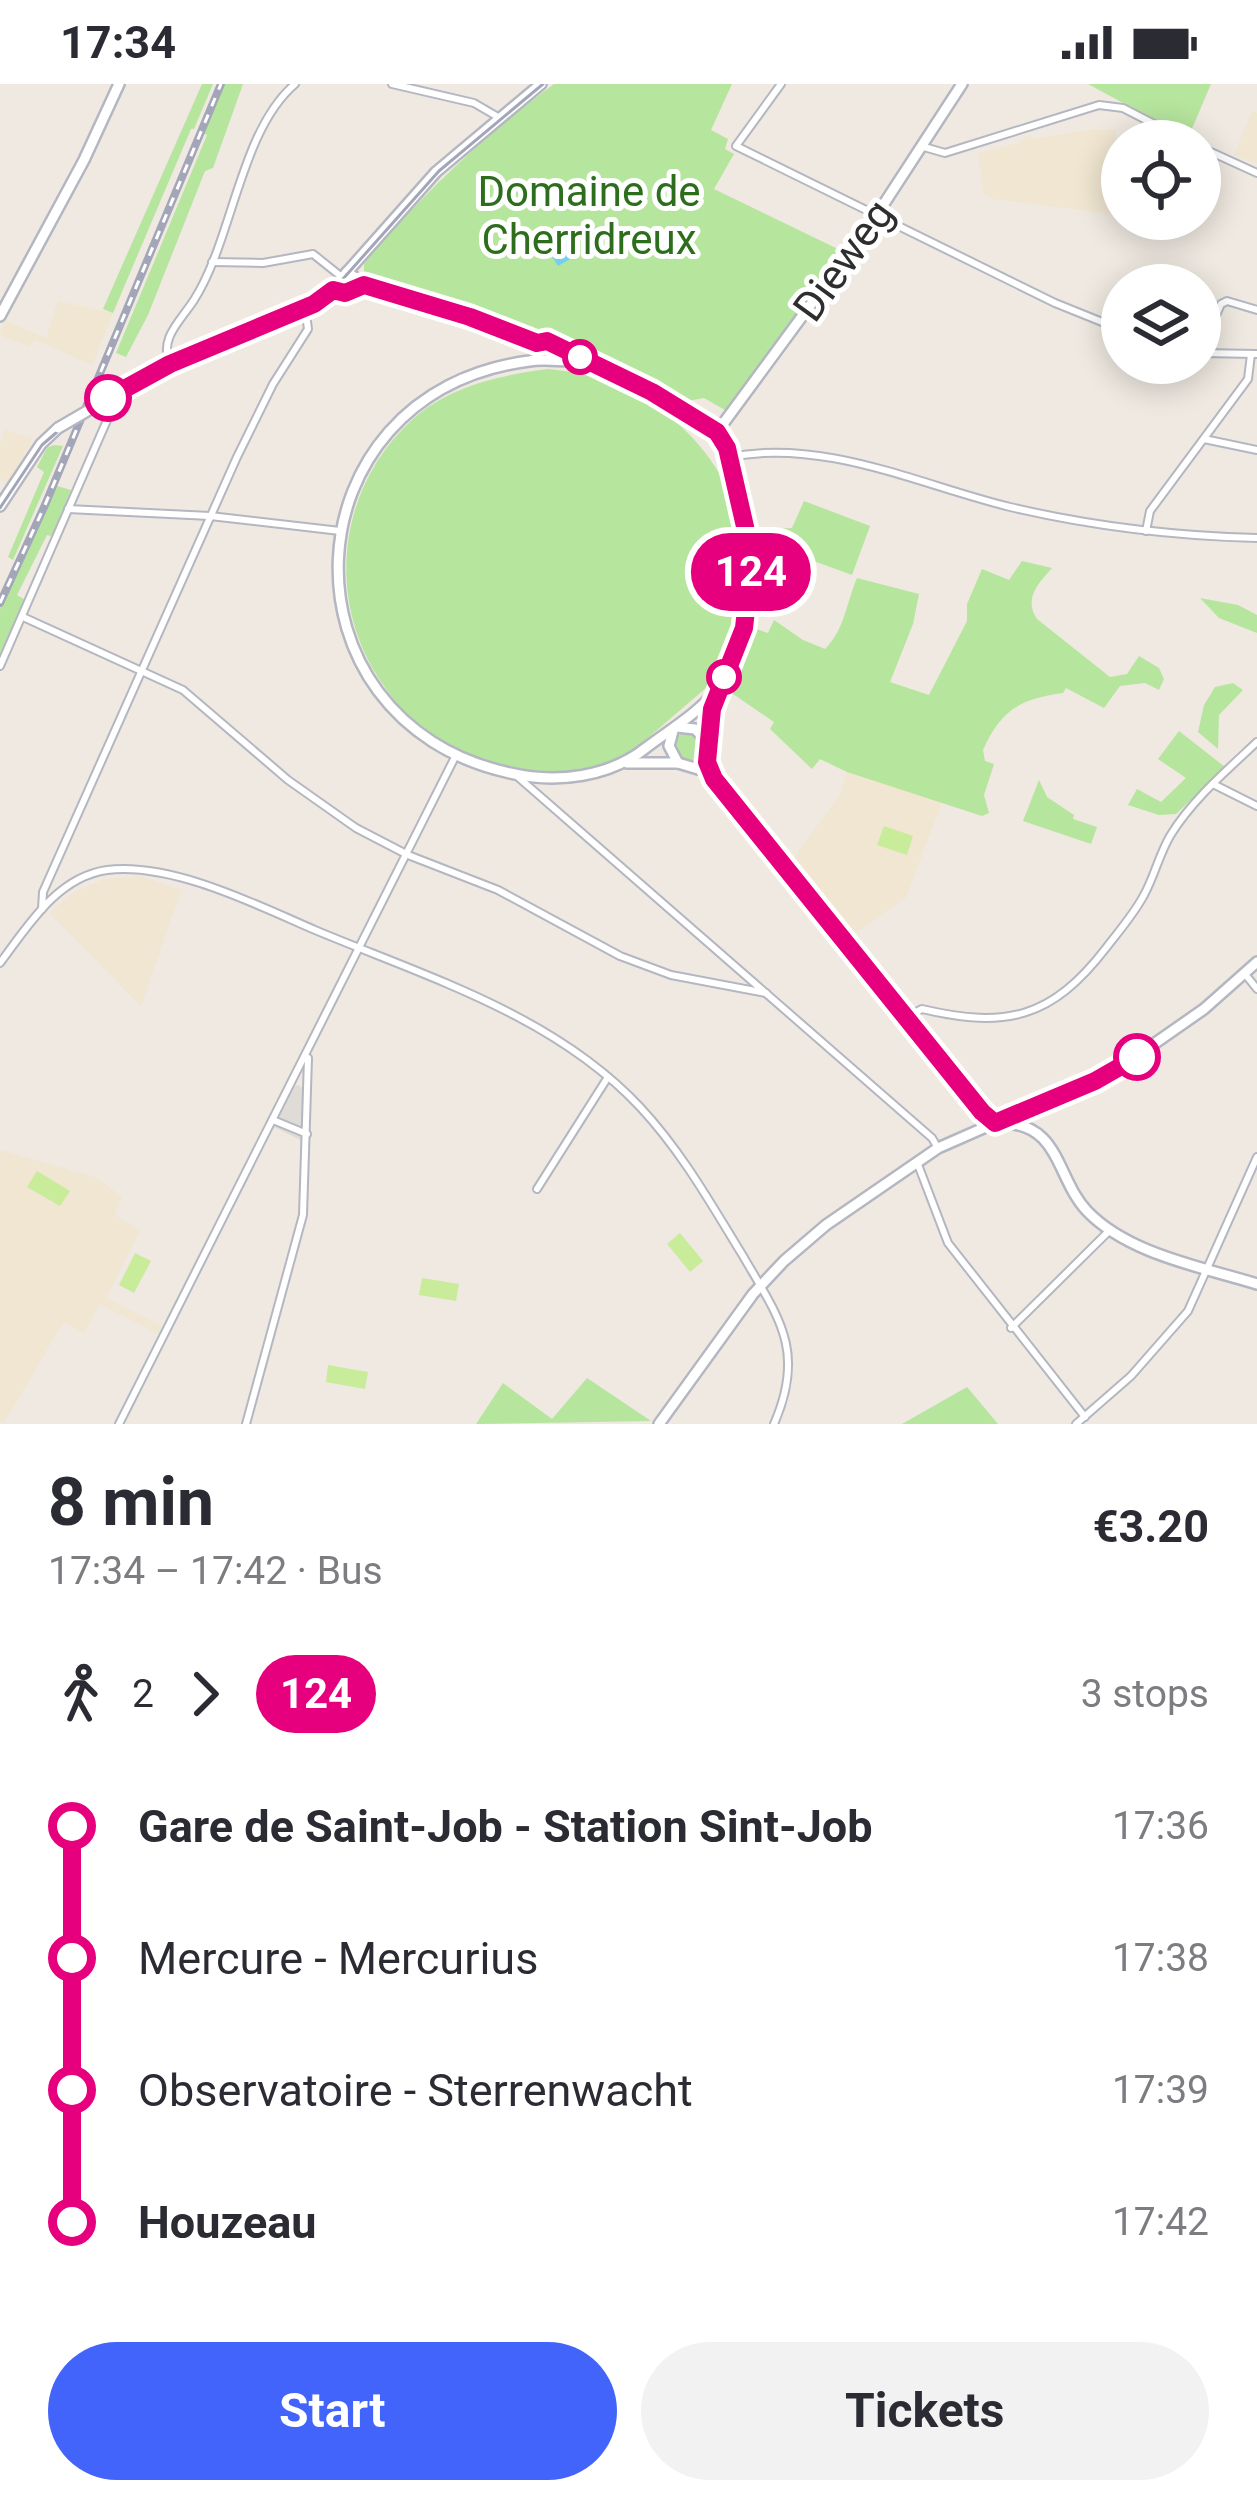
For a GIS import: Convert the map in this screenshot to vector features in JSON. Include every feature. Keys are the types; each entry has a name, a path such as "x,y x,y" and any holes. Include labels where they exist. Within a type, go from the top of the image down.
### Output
{"street":[{"path":"0,316 119,84"},
{"path":"170,364 166,341 212,262 266,120 295,84"},
{"path":"392,84 480,107 498,117"},
{"path":"0,506 41,444 58,428 170,364 305,308 333,290 410,198 488,125 541,84"},
{"path":"781,84 736,146 1101,322"},
{"name":"Dieweg","path":"717,432 878,213 962,84"},
{"path":"924,147 945,154 1100,105 1123,108 1146,120"},
{"path":"480,107 488,125"},
{"path":"1221,157 1257,173"},
{"path":"212,262 254,264 313,254 364,285 537,343 543,341 652,392 717,432 730,457 752,557 744,628 719,687 703,765 982,1112 995,1123 1022,1123 1043,1138 1078,1199 1108,1231 1257,1284"},
{"path":"333,290 345,293 364,285"},
{"path":"1221,304 1227,301 1257,310"},
{"path":"42,909 43,892 210,516 273,384 308,329 305,308"},
{"path":"536,359 537,343"},
{"path":"550,360 552,345"},
{"path":"1146,531 1150,511 1248,379 1254,354 1221,353"},
{"path":"592,363 536,359 477,373 413,406 362,468 340,531 339,597 358,656 399,718 454,757 517,775 583,775 627,763 703,765"},
{"path":"0,666 115,410 115,395"},
{"path":"1204,439 1257,450"},
{"path":"730,457 754,452 859,464 1007,506 1146,531 1257,538"},
{"path":"68,509 210,516 340,531"},
{"path":"23,617 183,690 287,780 356,828 409,855 498,890 620,956 654,969 766,993"},
{"path":"678,763 669,746 675,729 719,687"},
{"path":"627,763 675,729 695,729 707,740"},
{"path":"908,1016 922,1009 959,1018 1021,1016 1079,982 1135,909 1167,840 1213,784 1257,742"},
{"path":"246,1424 299,1232 307,1184 302,1082 308,1052 454,757"},
{"path":"517,775 525,787 938,1148"},
{"path":"1213,784 1257,806"},
{"path":"0,963 42,909 79,879 131,869 223,892 518,1016 608,1077 688,1166 783,1324 787,1387 774,1424"},
{"path":"659,1424 761,1285 826,1225 938,1148 1113,1072 1194,1017 1257,962"},
{"path":"1245,974 1257,989"},
{"path":"119,1424 273,1120 302,1082 308,1052"},
{"path":"537,1189 608,1077"},
{"path":"273,1120 308,1134"},
{"path":"1076,1424 1188,1311 1257,1156"},
{"path":"916,1161 948,1243 1085,1417"},
{"path":"1011,1328 1108,1231"}],"shaded area":[{"path":"1252,111 1257,113 1257,164 1234,155"},
{"path":"1101,130 1101,212 984,194 978,153 1019,143 1028,135 1034,139"},
{"path":"58,301 113,313 92,365 36,340 28,346 0,335 4,320 46,338"},
{"path":"5,430 33,438 8,484 0,478"},
{"path":"847,772 942,802 906,897 854,934 793,859 839,796"},
{"path":"139,876 181,890 141,1006 50,913 72,893 104,879"},
{"path":"292,1087 303,1089 304,1142 272,1126"},
{"path":"0,1150 95,1177 122,1197 115,1215 140,1231 106,1298 162,1326 158,1334 99,1304 84,1334 63,1322 4,1423 0,1421"}],"green space":[{"path":"202,84 213,84 113,313 103,309"},
{"path":"224,84 243,84 213,168 205,171 148,315 126,357 116,353"},
{"name":"Domaine de Cherridreux","path":"554,84 732,84 711,130 728,139 725,149 734,154 714,189 842,251 725,410 704,398 682,402 644,377 563,340 364,275 364,264 430,191"},
{"path":"1088,84 1211,84 1196,120 1155,120"},
{"path":"548,369 622,383 679,424 701,447 719,472 741,528 745,590 739,623 768,633 774,620 825,649 841,625 857,578 919,594 913,624 890,682 929,695 967,621 967,604 982,569 1009,580 1022,561 1052,568 1032,598 1037,619 1110,677 1127,674 1139,656 1159,668 1164,679 1159,690 1145,683 1120,686 1104,708 1066,688 1014,708 983,750 985,761 994,764 984,795 989,813 982,816 820,759 812,769 770,729 774,722 714,681 628,755 576,772 540,774 503,767 435,739 410,720 365,654 347,584 354,513 367,479 387,448 427,408 476,384"},
{"path":"63,446 13,560 8,557 44,472 37,467 47,448"},
{"path":"57,486 71,490 52,536 47,535 17,595 27,601 0,655 0,609"},
{"path":"804,501 870,526 852,575 759,541 757,530 792,528"},
{"path":"1200,598 1238,605 1257,615 1257,633 1219,618"},
{"path":"1233,683 1243,690 1219,715 1218,749 1198,732 1204,705 1215,687"},
{"path":"687,731 699,736 704,757 699,763 679,758 672,746 674,738"},
{"path":"1179,731 1225,767 1176,814 1159,815 1128,805 1137,789 1161,802 1186,778 1158,759"},
{"path":"1039,780 1047,797 1074,815 1073,819 1097,827 1091,844 1023,821"},
{"path":"884,826 913,836 907,855 877,845"},
{"path":"37,1171 70,1191 60,1206 27,1187"},
{"path":"680,1233 703,1261 690,1272 667,1244"},
{"path":"135,1253 151,1261 134,1293 119,1285"},
{"path":"422,1278 459,1284 456,1301 419,1295"},
{"path":"328,1365 368,1372 365,1389 326,1382"},
{"path":"587,1378 651,1421 476,1424 503,1383 552,1419"},
{"path":"967,1387 998,1424 902,1424"}],"water":[{"path":"543,229 568,236 572,258 558,266 544,244"}],"tram line":[{"path":"0,508 42,445 64,426 170,366 326,298 439,171 543,84"}],"railway":[{"path":"0,603 221,84"}],"bus line":[{"name":"124","path":"108,398 170,364 314,304 333,290 345,293 364,285 537,343 547,341 628,379 706,424 727,448 752,557 748,613 712,709 707,762 714,779 995,1123 1095,1081 1137,1057"}]}
